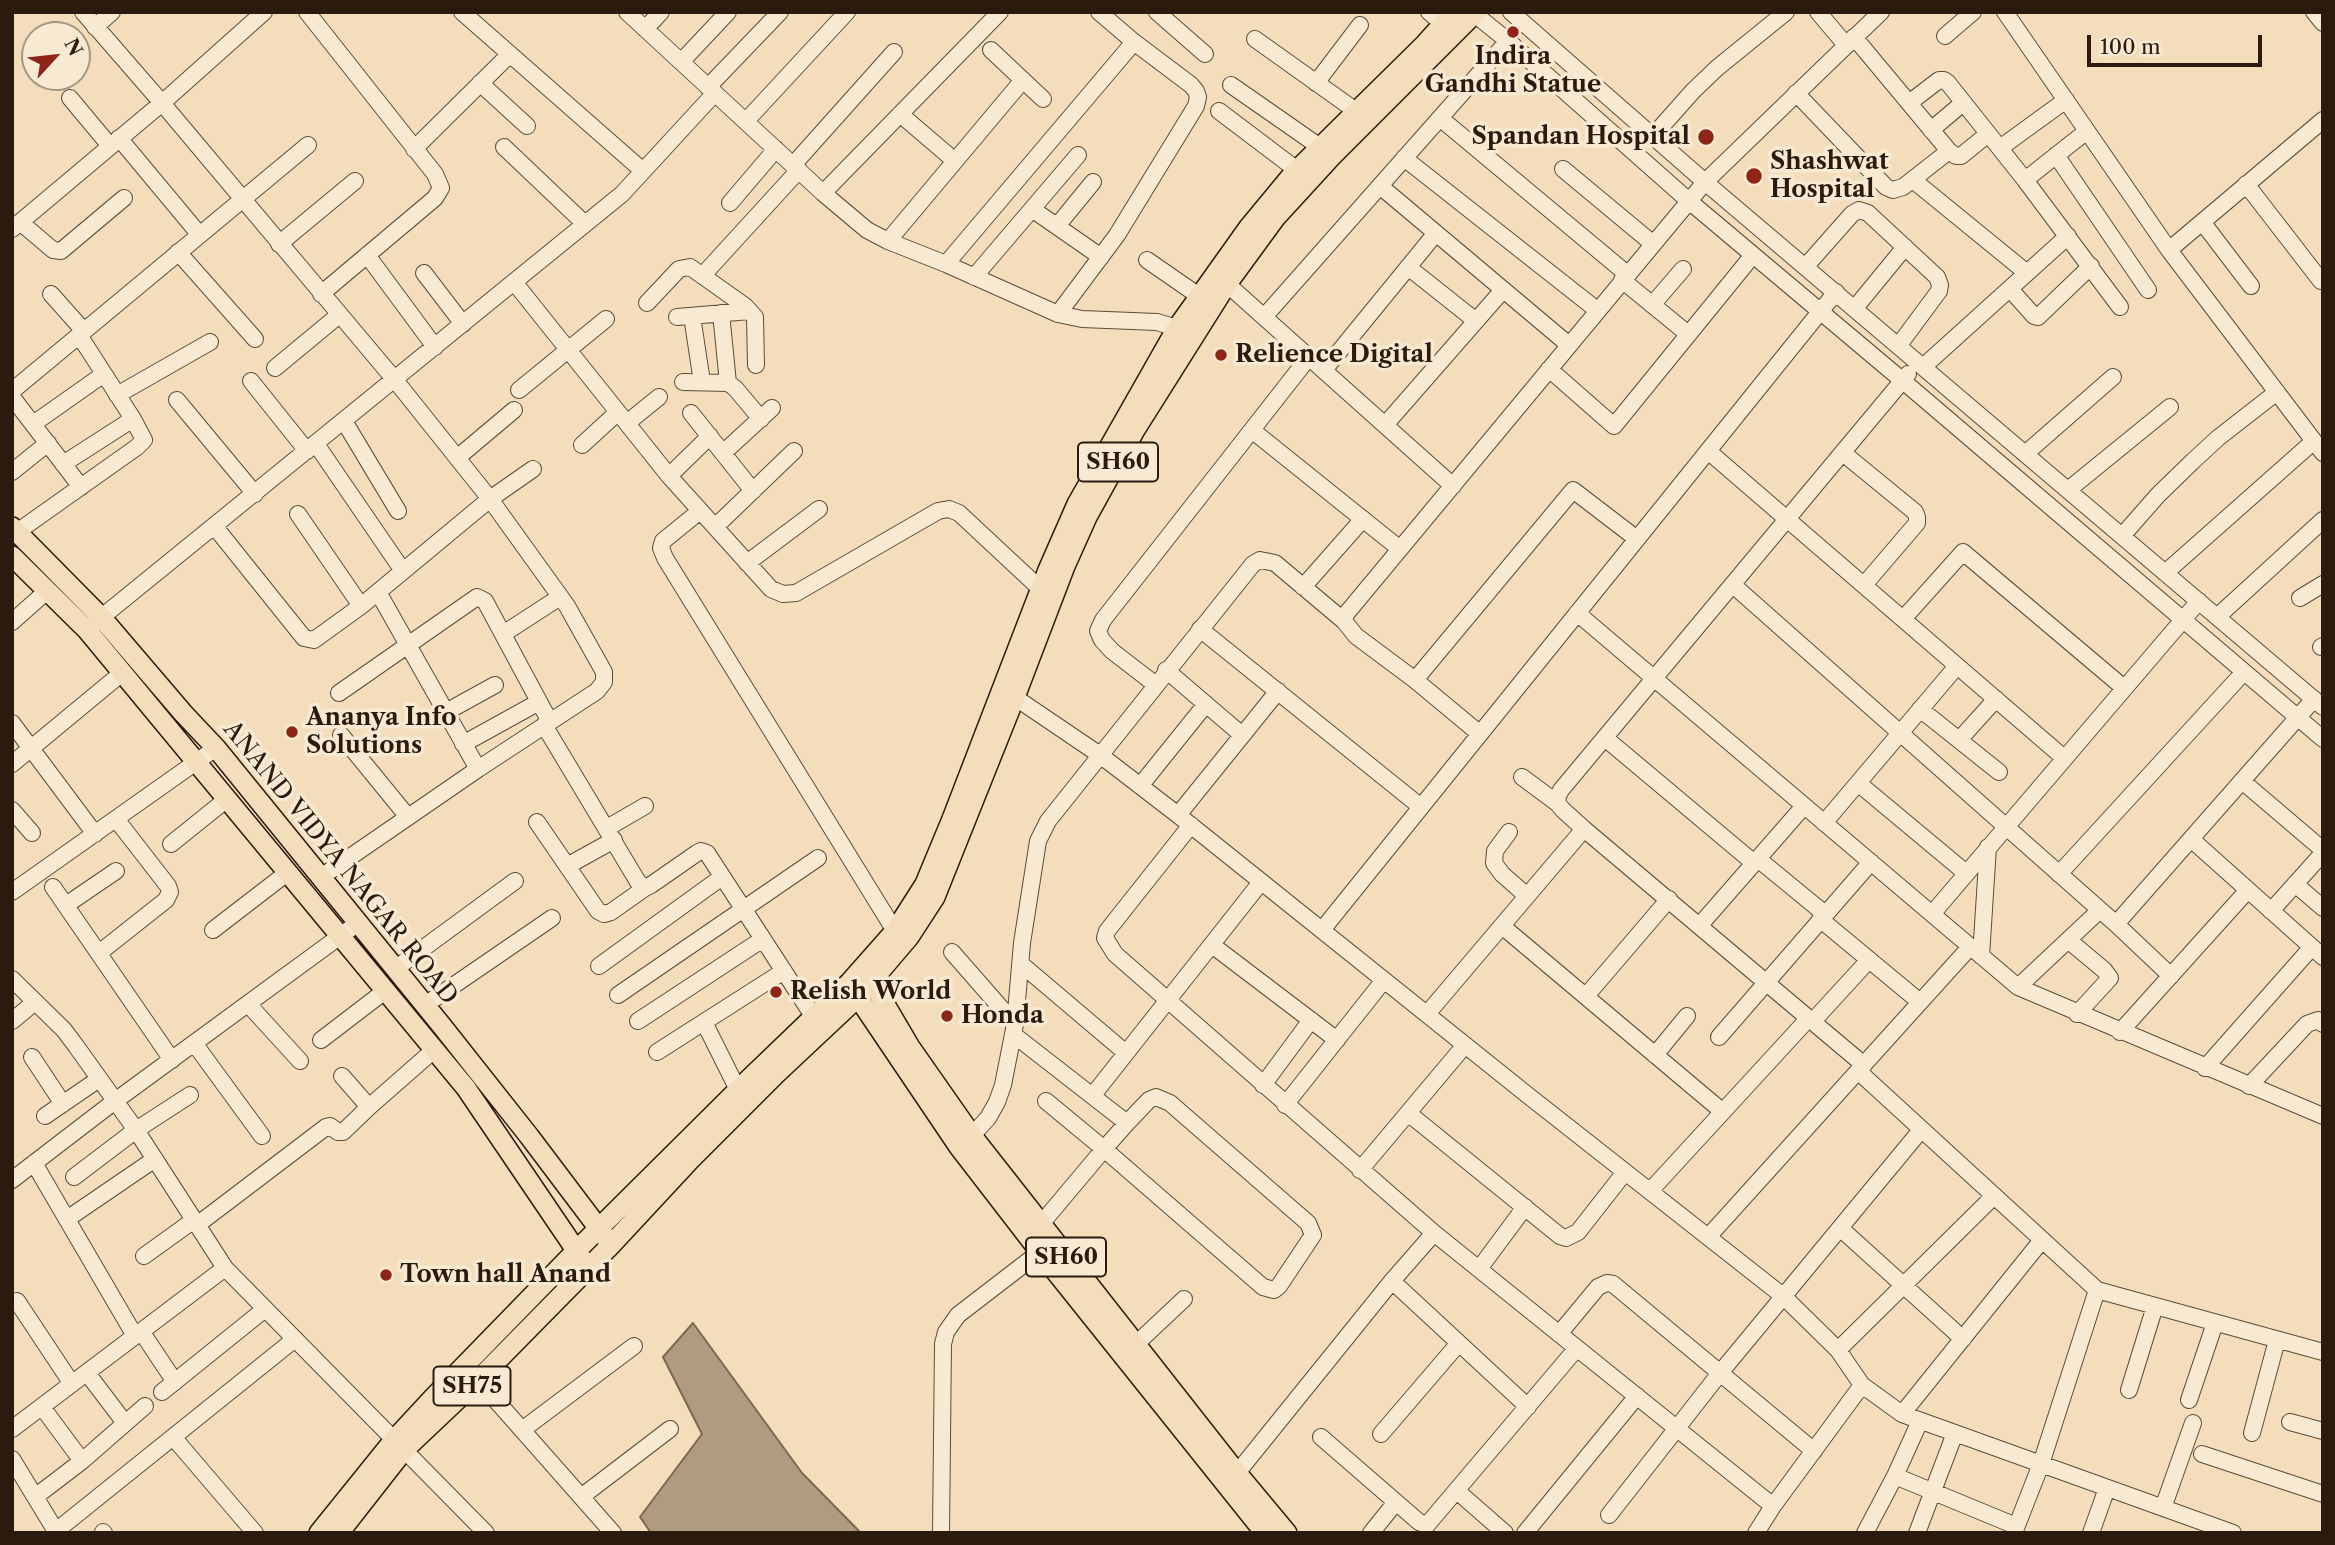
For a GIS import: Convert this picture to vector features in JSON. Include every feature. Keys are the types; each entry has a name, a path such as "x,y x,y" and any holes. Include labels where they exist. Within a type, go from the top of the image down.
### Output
{"main road":[{"name":"SH60","path":"868,976 909,937 935,897 1077,504 1185,333 1227,284 1276,217 1331,157 1474,13"},
{"name":"SH60","path":"1185,333 1199,296 1249,227 1297,170 1445,15"},
{"name":"ANAND VIDYA NAGAR ROAD","path":"15,530 94,623 216,748 425,1005 611,1245"},
{"name":"ANAND VIDYA NAGAR ROAD","path":"12,556 47,591 94,623 122,673 466,1088 588,1268"},
{"name":"SH60","path":"868,976 925,884 1009,693"},
{"name":"SH60","path":"868,976 966,1142"},
{"name":"SH75","path":"339,1533 399,1445 478,1380 690,1160 778,1073 868,976"},
{"name":"SH60","path":"853,990 1265,1533"},
{"name":"SH75","path":"319,1533 576,1250 813,1016 853,990"},
{"name":"SH60","path":"1047,1247 1135,1345 1287,1533"}],"street":[{"path":"83,12 395,380 490,499 560,597 604,672 604,682 597,691 321,877"},
{"path":"95,27 111,12"},
{"path":"124,198 61,251 53,250 16,226 162,103 264,12"},
{"path":"307,12 440,182 440,192 321,294"},
{"path":"462,12 643,171"},
{"path":"627,12 823,193 867,230 1058,314 1082,320 1157,322 1185,333"},
{"path":"645,29 661,12"},
{"path":"681,62 728,12"},
{"path":"94,623 622,194 780,12"},
{"path":"746,121 846,12"},
{"path":"823,193 1000,12"},
{"path":"1058,314 1117,234 1196,106 1198,97 1191,85 1099,12"},
{"path":"1157,12 1205,54"},
{"path":"1511,12 1705,182 2318,703 2298,718 2116,924"},
{"path":"1653,136 1717,68 1786,12"},
{"path":"1818,12 1850,41 1956,156 1961,156 1988,134"},
{"path":"1344,621 1351,606 1705,182 1881,12"},
{"path":"1945,36 1973,12"},
{"path":"2005,12 2169,250 2318,447 2165,573"},
{"path":"2314,12 2323,23"},
{"path":"1474,13 1689,201 2323,739"},
{"path":"1316,83 1360,25"},
{"path":"1255,39 1356,111"},
{"path":"1265,317 1508,41"},
{"path":"946,264 1134,42"},
{"path":"991,50 1044,99"},
{"path":"703,275 894,52"},
{"path":"414,149 509,54"},
{"path":"888,241 1023,80"},
{"path":"1909,103 1939,80 1944,80 2025,180 2120,307"},
{"path":"480,83 527,126"},
{"path":"1231,85 1320,147"},
{"path":"1796,93 1886,187 1893,190 1913,180 1949,150"},
{"path":"70,98 115,142 199,234"},
{"path":"2000,148 2066,100"},
{"path":"1931,130 1963,103"},
{"path":"1219,111 1297,170"},
{"path":"900,114 955,161"},
{"path":"1440,118 1688,334"},
{"path":"2169,250 2323,120"},
{"path":"2025,180 2088,131"},
{"path":"12,391 308,145"},
{"path":"504,147 585,224"},
{"path":"730,203 776,149"},
{"path":"974,277 1078,155"},
{"path":"2056,155 2148,290"},
{"path":"1404,158 1597,310"},
{"path":"1563,169 1652,243"},
{"path":"1913,180 2027,273"},
{"path":"279,244 355,181"},
{"path":"1057,226 1093,182"},
{"path":"2246,184 2321,281"},
{"path":"1380,186 1569,345"},
{"path":"1032,209 1101,257"},
{"path":"1806,266 1852,214 1860,210 1868,213 1937,277 1940,285 1939,291 1899,345"},
{"path":"2203,223 2251,286"},
{"path":"1324,370 1436,233"},
{"path":"1557,803 1561,790 1903,380 2068,236"},
{"path":"1855,308 1905,247"},
{"path":"178,252 255,340"},
{"path":"368,255 435,347"},
{"path":"1549,369 1614,426 1753,255"},
{"path":"1147,260 1199,296"},
{"path":"2010,289 2034,316 2038,317 2091,266"},
{"path":"647,303 679,269 690,267 755,317 756,365"},
{"path":"1408,267 1476,321"},
{"path":"1652,305 1683,269"},
{"path":"424,273 463,324"},
{"path":"514,282 669,476 771,589 783,594 796,593 938,510 949,509 959,513 1046,595"},
{"path":"1227,284 1453,486"},
{"path":"1385,425 1503,289"},
{"path":"1322,930 1836,292"},
{"path":"15,530 81,487 144,440 82,333 51,294"},
{"path":"702,382 684,316 750,311"},
{"path":"721,313 728,383"},
{"path":"275,368 339,314"},
{"path":"519,390 606,319"},
{"path":"117,395 210,342"},
{"path":"1156,685 1102,640 1098,631 1103,620 1309,357"},
{"path":"33,424 104,374"},
{"path":"2025,454 2113,377"},
{"path":"251,381 312,448 403,571"},
{"path":"683,382 728,383 766,414 723,453"},
{"path":"2122,536 2193,461 2277,392"},
{"path":"12,397 81,487"},
{"path":"582,445 622,417 659,397"},
{"path":"177,400 255,494"},
{"path":"2068,490 2170,407"},
{"path":"457,458 514,410"},
{"path":"691,413 753,491"},
{"path":"63,464 133,419"},
{"path":"344,421 398,511"},
{"path":"1253,431 1400,549"},
{"path":"669,476 710,436"},
{"path":"15,463 48,443"},
{"path":"715,527 794,451"},
{"path":"1709,451 2064,758"},
{"path":"1843,453 1917,517 1917,523 1864,585"},
{"path":"215,527 304,638 314,640 378,592 490,499 533,469"},
{"path":"1415,680 1573,490 1637,539"},
{"path":"747,564 819,509"},
{"path":"700,511 663,541 661,548 664,558 895,931"},
{"path":"298,514 360,606"},
{"path":"1303,587 1363,519"},
{"path":"2217,617 2323,520"},
{"path":"1903,619 1963,552 2123,688"},
{"path":"966,1142 998,1102 1014,1030 1038,841 1048,821 1247,569 1260,560 1275,563 1344,621 1356,636 1480,734"},
{"path":"2300,598 2323,584"},
{"path":"1733,585 2116,924 2171,976"},
{"path":"12,622 47,591"},
{"path":"378,592 478,769"},
{"path":"339,693 477,597 485,601 539,702 547,724 638,881 645,888"},
{"path":"503,634 560,597"},
{"path":"1932,914 2199,601"},
{"path":"1577,613 2018,987 2323,1116"},
{"path":"1200,629 1421,807"},
{"path":"1824,823 1957,666"},
{"path":"1166,670 1242,735"},
{"path":"2059,874 2244,672"},
{"path":"12,764 122,673"},
{"path":"446,712 495,685"},
{"path":"1278,691 1242,735 1107,931 1105,938 1115,954 1360,1171 1773,1506"},
{"path":"1009,693 1100,755 1184,820 1783,1296 1838,1350 1862,1385 1902,1415 2233,1533"},
{"path":"1959,740 1996,699"},
{"path":"463,744 539,702"},
{"path":"1140,786 1206,704"},
{"path":"1920,709 1999,772"},
{"path":"12,723 95,834"},
{"path":"341,735 408,817"},
{"path":"1605,738 1823,917 1920,1002"},
{"path":"12,892 216,748"},
{"path":"1522,778 1557,803 1584,830 1811,1020 1922,1130 2097,1290 2323,1352"},
{"path":"2242,780 2323,852 2271,911"},
{"path":"1858,783 1966,873"},
{"path":"172,844 227,799"},
{"path":"567,866 645,806"},
{"path":"1700,925 1804,806"},
{"path":"12,810 32,833"},
{"path":"99,953 166,900 170,892 116,819"},
{"path":"537,822 598,911 604,914 611,912 701,851 707,853 813,1016"},
{"path":"1427,1014 1584,830"},
{"path":"1508,832 1495,850 1494,863 1502,874 1527,896"},
{"path":"2191,839 2317,952 2205,1068"},
{"path":"1708,1237 1920,1002 1976,951 1988,847"},
{"path":"618,995 818,858"},
{"path":"1719,1037 1871,862"},
{"path":"66,905 116,871"},
{"path":"213,930 288,873"},
{"path":"599,966 722,877"},
{"path":"395,969 515,881"},
{"path":"1093,1095 1261,882"},
{"path":"2295,884 2323,908"},
{"path":"53,887 172,1060"},
{"path":"2120,1032 2248,890"},
{"path":"1586,996 1669,899"},
{"path":"2018,987 2100,910"},
{"path":"425,1005 552,918"},
{"path":"12,1180 358,923"},
{"path":"1502,926 1723,1112"},
{"path":"638,1021 763,939"},
{"path":"2068,940 2105,970 2110,978 2077,1014"},
{"path":"1212,945 1337,1040"},
{"path":"952,952 1014,1030 1126,1123"},
{"path":"1650,1191 1869,960"},
{"path":"1021,964 1126,1053"},
{"path":"657,1052 784,971"},
{"path":"12,979 64,1030 136,1130 225,1268 486,1533"},
{"path":"1285,1105 1384,980"},
{"path":"321,1040 385,991"},
{"path":"12,1021 35,1002"},
{"path":"248,1004 300,1061"},
{"path":"1655,1055 1688,1016"},
{"path":"1263,1085 1311,1020"},
{"path":"2249,1086 2307,1024 2318,1020 2323,1024"},
{"path":"704,1022 738,1090"},
{"path":"194,1043 262,1136"},
{"path":"1360,1171 1465,1045"},
{"path":"145,1256 326,1127 344,1132 434,1050"},
{"path":"33,1057 63,1104"},
{"path":"342,1076 369,1107"},
{"path":"45,1116 99,1079"},
{"path":"74,1177 136,1130 190,1095"},
{"path":"1034,1230 1104,1149 1126,1123 1149,1100 1156,1097 1163,1098 1308,1223 1313,1235 1279,1286 1274,1290 1263,1287 1104,1149 1045,1101"},
{"path":"1408,1113 1560,1236 1566,1238 1573,1236 1625,1172"},
{"path":"1609,1515 1720,1373 1922,1130"},
{"path":"67,1219 155,1159"},
{"path":"34,1163 169,1387 265,1309"},
{"path":"1838,1350 1994,1196"},
{"path":"1479,1269 1525,1207"},
{"path":"1840,1227 1963,1339"},
{"path":"1237,1473 1434,1233"},
{"path":"1902,1415 2042,1240"},
{"path":"941,1533 943,1344 946,1332 958,1315 1047,1247"},
{"path":"12,1429 225,1268"},
{"path":"1392,1281 1528,1407"},
{"path":"1559,1334 1598,1287 1607,1283 1613,1284 1814,1451"},
{"path":"1895,1476 2015,1530 2041,1464 2097,1290"},
{"path":"1135,1345 1184,1299"},
{"path":"18,1301 72,1384"},
{"path":"2129,1390 2155,1306"},
{"path":"2189,1400 2216,1323"},
{"path":"12,1459 56,1532 295,1339"},
{"path":"2252,1433 2277,1340"},
{"path":"1381,1434 1459,1343"},
{"path":"522,1430 634,1346"},
{"path":"1321,1437 1419,1522 1427,1525 1577,1348"},
{"path":"87,1373 125,1423"},
{"path":"478,1380 613,1533"},
{"path":"1755,1533 1862,1385"},
{"path":"1525,1533 1637,1396"},
{"path":"42,1406 82,1461"},
{"path":"35,1497 82,1461 145,1406"},
{"path":"1871,1531 1920,1421"},
{"path":"2290,1422 2323,1431"},
{"path":"2163,1508 2193,1423"},
{"path":"581,1497 670,1429"},
{"path":"1917,1533 1955,1433"},
{"path":"173,1437 255,1533"},
{"path":"2202,1454 2323,1494"},
{"path":"2091,1533 2107,1488"},
{"path":"1457,1491 1505,1533"},
{"path":"1371,1533 1396,1502"}],"shaded area":[{"path":"693,1323 802,1473 861,1533 651,1533 640,1517 702,1434 663,1357"}],"place":[{"name":"Indira Gandhi Statue","path":"1513,32"},
{"name":"Spandan Hospital","path":"1706,137"},
{"name":"Shashwat Hospital","path":"1754,176"},
{"name":"Relience Digital","path":"1221,355"},
{"name":"Ananya Info Solutions","path":"292,732"},
{"name":"Relish World","path":"776,992"},
{"name":"Honda","path":"947,1016"},
{"name":"Town hall Anand","path":"386,1275"}]}
